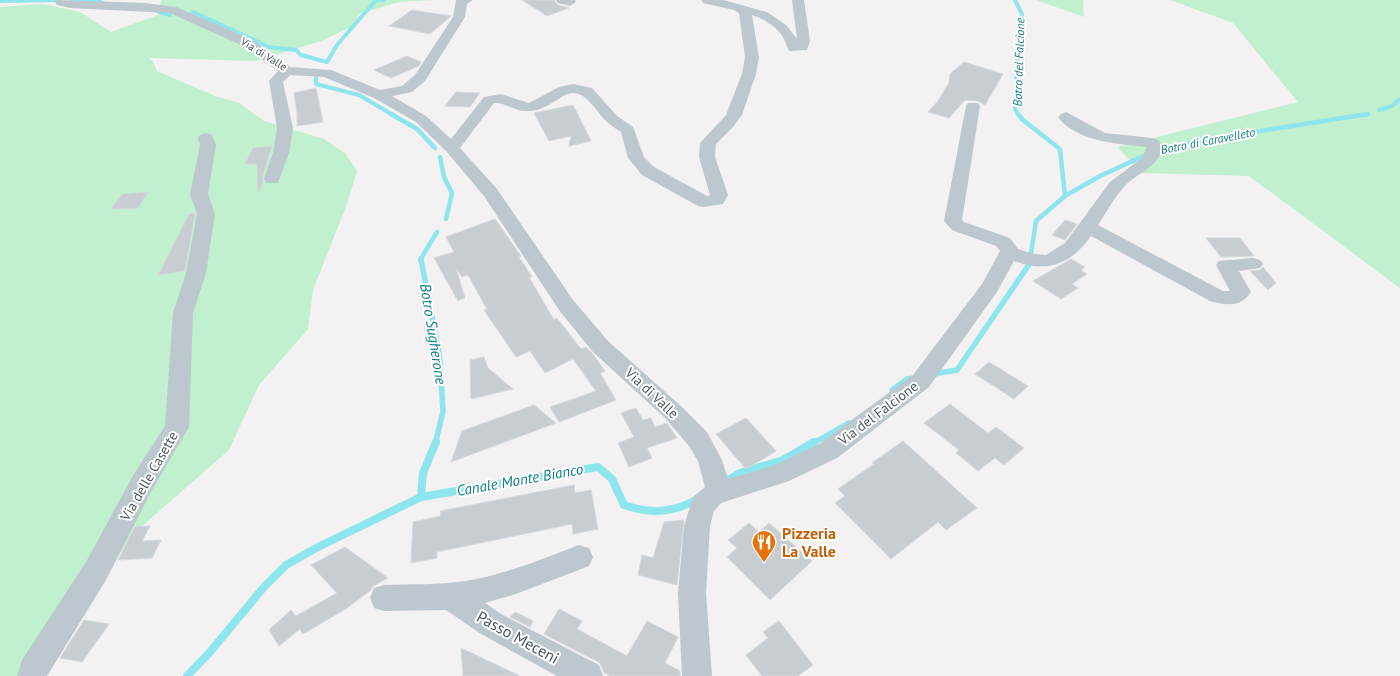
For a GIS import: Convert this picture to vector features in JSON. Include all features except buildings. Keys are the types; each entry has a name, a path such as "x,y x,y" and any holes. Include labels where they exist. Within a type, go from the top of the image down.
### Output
{"street":[{"path":"379,95 406,89 420,78 459,17 462,2 466,0"},
{"path":"452,148 489,100 501,98 521,107 529,107 564,90 582,89 594,95 612,118 628,130 636,158 648,171 704,202 717,200 719,195 707,158 708,143 728,124 734,115 749,74 752,57 745,12 738,7 706,0"},
{"path":"745,12 753,10 764,15 788,34 794,48 802,47 804,41 798,0"},
{"name":"Via di Valle","path":"63,1 70,4 155,8 188,16 248,42 287,71 326,73 379,95 421,119 452,148 491,193 572,312 600,346 687,427 705,450 718,484"},
{"path":"102,6 129,17"},
{"path":"272,180 281,153 285,128 276,80 287,71"},
{"path":"973,106 953,221 958,226 1003,242 1014,254 1041,262 1052,260 1078,242 1111,191 1124,178 1145,166 1152,158 1155,146 1152,143 1102,137 1084,129 1066,117"},
{"name":"Via delle Casette","path":"32,676 33,671 96,571 143,482 178,427 183,313 196,273 206,214 199,194 208,145 206,138"},
{"path":"1088,227 1217,296 1228,299 1237,297 1241,292 1226,265 1253,264"},
{"name":"Via del Falcione","path":"718,484 780,474 818,456 883,412 927,374 1014,254"},
{"path":"697,676 692,593 697,526 702,505 718,484"},
{"name":"Passo Meceni","path":"384,598 450,596 508,584 579,557"},
{"name":"Passo Meceni","path":"450,596 491,624 588,676"}],"green space":[{"path":"161,0 433,0 399,2 359,14 351,27 321,41 256,61 149,58 153,61 157,71 215,96 239,103 264,121 324,139 346,154 357,171 347,204 313,290 308,329 259,385 229,450 133,534 90,599 23,676 0,676 0,7 43,4 80,12 111,32 158,15"},
{"path":"1036,0 1083,0 1084,17"},
{"path":"1170,0 1400,0 1400,288 1249,176 1143,173 1117,147 1298,102 1233,23"}],"waterway":[{"path":"0,1 60,0"},
{"path":"193,12 269,47 296,50 301,55 327,62 337,45 376,0 384,0"},
{"name":"Botro del Falcione","path":"1015,0 1022,14 1018,46 1015,109 1019,115"},
{"path":"72,1 98,1 106,4"},
{"path":"157,11 170,15"},
{"name":"Botro Sugherone","path":"316,78 316,84 359,95 393,115"},
{"name":"Botro di Caravelleto","path":"1379,110 1392,106 1400,99"},
{"name":"Botro Sugherone","path":"391,114 417,129 435,148"},
{"name":"Botro del Falcione","path":"1018,114 1060,149 1065,196"},
{"name":"Botro di Caravelleto","path":"1157,151 1198,141 1368,114 1362,115"},
{"name":"Botro di Caravelleto","path":"1065,196 1100,176 1148,154"},
{"name":"Botro Sugherone","path":"440,157 444,177 452,193 446,219"},
{"name":"Canale Monte Bianco","path":"1030,260 1036,221 1065,196"},
{"name":"Botro Sugherone","path":"420,260 437,232"},
{"name":"Botro Sugherone","path":"421,259 440,359 443,412 435,444"},
{"name":"Canale Monte Bianco","path":"933,374 957,370 1031,259"},
{"name":"Canale Monte Bianco","path":"892,390 907,379 914,378"},
{"name":"Canale Monte Bianco","path":"812,444 849,423"},
{"name":"Botro Sugherone","path":"421,497 423,473 436,442"},
{"name":"Canale Monte Bianco","path":"727,481 740,473 783,460 814,442"},
{"name":"Canale Monte Bianco","path":"421,497 598,467 612,479 624,505 643,510 661,511 678,508 696,500"},
{"name":"Canale Monte Bianco","path":"187,676 210,652 264,587 286,565 318,547 421,497"}],"place":[{"name":"Pizzeria La Valle","path":"764,563"}]}
